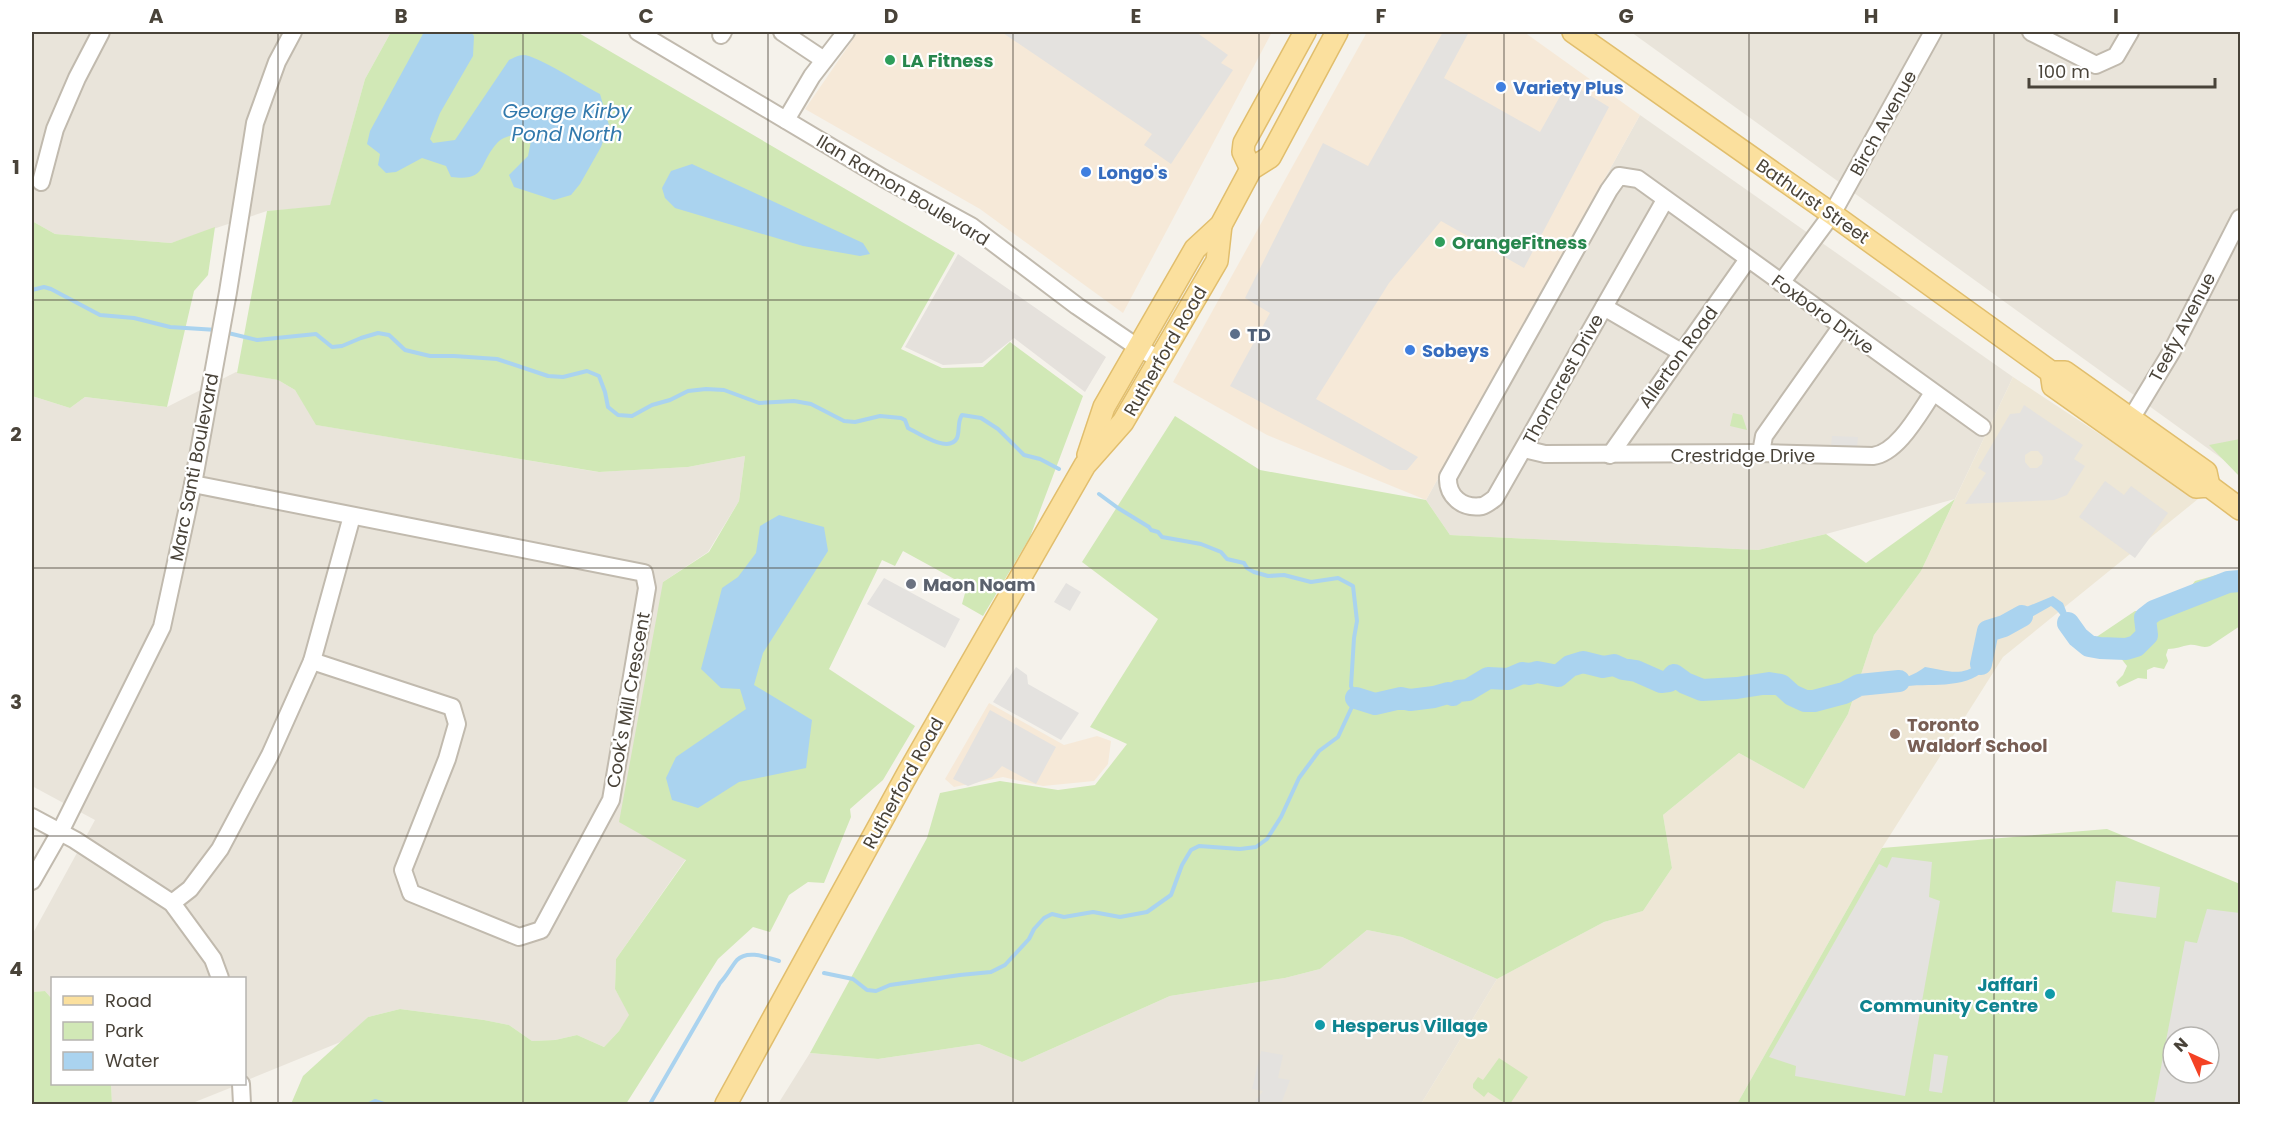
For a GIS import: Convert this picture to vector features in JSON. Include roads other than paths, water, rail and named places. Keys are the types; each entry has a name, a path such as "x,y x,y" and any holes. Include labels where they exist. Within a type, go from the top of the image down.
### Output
{"main road":[{"path":"1251,169 1243,152 1244,143 1305,32"},
{"name":"Rutherford Road","path":"726,1104 908,773 1085,465 1104,408 1140,349 1154,320 1195,249 1221,225 1251,169 1270,157 1337,32"},
{"name":"Bathurst Street","path":"1573,32 1832,214 2051,372 2052,386 2126,428 2196,487 2209,486 2241,509"},
{"name":"Rutherford Road","path":"1085,465 1123,422 1217,261 1221,225"}],"street":[{"path":"40,182 55,129 77,78 101,32"},
{"name":"Marc Santi Boulevard","path":"32,881 60,832 162,627 193,483 228,292 255,123 277,62 293,32"},
{"path":"782,32 824,60"},
{"path":"786,120 824,60 846,32"},
{"name":"Birch Avenue","path":"1781,283 1832,214 1933,32"},
{"path":"2031,32 2096,64 2116,56 2130,32"},
{"name":"Ilan Ramon Boulevard","path":"648,34 882,178 971,226 1077,306 1140,349 1160,359"},
{"name":"Foxboro Drive","path":"1448,477 1619,176 1638,179 1982,427"},
{"name":"Thorncrest Drive","path":"1448,477 1447,488 1454,498 1462,503 1483,506 1495,498 1665,200"},
{"name":"Teefy Avenue","path":"2126,428 2172,351 2238,227"},
{"name":"Allerton Road","path":"1610,455 1748,259"},
{"path":"1604,307 1681,352"},
{"path":"1761,453 1764,436 1841,327"},
{"name":"Crestridge Drive","path":"1524,449 1545,454 1761,453 1879,456 1895,446 1933,393"},
{"name":"Cook's Mill Crescent","path":"193,483 644,573 647,588 611,800 541,930 519,937 411,893 403,870 447,759 457,724 452,707 312,661"},
{"path":"172,903 190,889 220,849 270,755 312,661 352,516"},
{"path":"32,817 60,832 172,903 213,959 220,977"},
{"path":"241,1085 242,1104"}],"water":[{"name":"George Kirby Pond North","path":"424,32 471,32 474,36 473,56 440,113 430,139 433,143 455,140 509,60 523,55 539,60 600,94 609,125 601,147 580,184 571,195 554,200 514,187 509,175 528,156 531,141 520,133 505,137 498,142 481,169 471,177 451,177 446,166 422,158 396,172 386,173 378,165 380,154 367,144 370,131"},
{"path":"692,164 863,243 870,254 860,256 803,246 675,208 665,198 662,188 671,171"},
{"path":"779,515 824,527 828,551 763,653 754,685 812,720 806,768 739,782 698,808 672,800 666,778 676,757 746,709 740,689 721,688 701,669 722,588 738,577 756,553 760,526"},
{"path":"2053,596 2063,603 2070,621 2089,642 2086,650 2051,606 1993,639 1987,656 1986,669 1977,676 1956,683 1876,690 1868,687 1873,679 1886,681 1901,679 1925,667 1953,672 1972,668 1979,663 1978,643 1995,628 1997,621 2006,622 2016,616 2019,610"}],"waterway":[{"path":"32,290 44,287 51,289 100,315 134,318 170,327 217,330"},
{"path":"224,332 257,340 316,334 332,347 342,346 378,333 389,335 405,350 430,356 497,359 548,376 563,377 587,371 599,376 608,407 618,415 632,416 652,405 670,400 688,391 706,389 724,390 759,403 794,401 811,404 844,421 855,422 880,416 901,418 905,420 908,428 926,438 947,444 957,438 962,415 981,418 998,429 1024,455 1040,459 1059,469"},
{"path":"824,973 853,979 867,990 876,991 890,985 991,972 1005,965 1029,939 1044,918 1052,914 1064,917 1093,912 1120,917 1147,912 1171,895 1182,865 1191,850 1199,846 1240,849 1256,847 1267,839 1281,817 1299,778 1319,751 1338,737 1356,698 1351,686 1357,621 1353,586 1338,578 1311,582 1284,575 1268,576 1254,572 1244,563 1227,559 1221,552 1201,544 1162,537 1158,532 1151,530 1099,494"},
{"path":"2068,623 2078,637 2089,646 2126,649 2136,646 2147,635 2145,618 2154,611 2228,582 2240,581"},
{"path":"1981,664 1988,631 2004,626 2022,616"},
{"path":"1356,698 1375,704 1401,698 1410,700 1448,693 1453,695 1458,691 1468,690 1488,678 1508,679 1522,673 1537,672 1558,676 1570,666 1583,662 1603,667 1614,665 1636,671 1661,682 1669,681 1674,675 1685,683 1702,690 1769,683 1781,685 1792,695 1805,701 1814,701 1844,693 1859,685 1899,681"},
{"path":"650,1104 720,983 737,960 752,955 779,961"},
{"path":"369,1104 375,1101 384,1104"}],"place":[{"name":"LA Fitness","path":"890,60"},
{"name":"Variety Plus","path":"1501,87"},
{"name":"Longo's","path":"1086,172"},
{"name":"OrangeFitness","path":"1440,242"},
{"name":"TD","path":"1235,334"},
{"name":"Sobeys","path":"1410,350"},
{"name":"Maon Noam","path":"911,584"},
{"name":"Toronto Waldorf School","path":"1895,734"},
{"name":"Jaffari Community Centre","path":"2050,994"},
{"name":"Hesperus Village","path":"1320,1025"}]}
